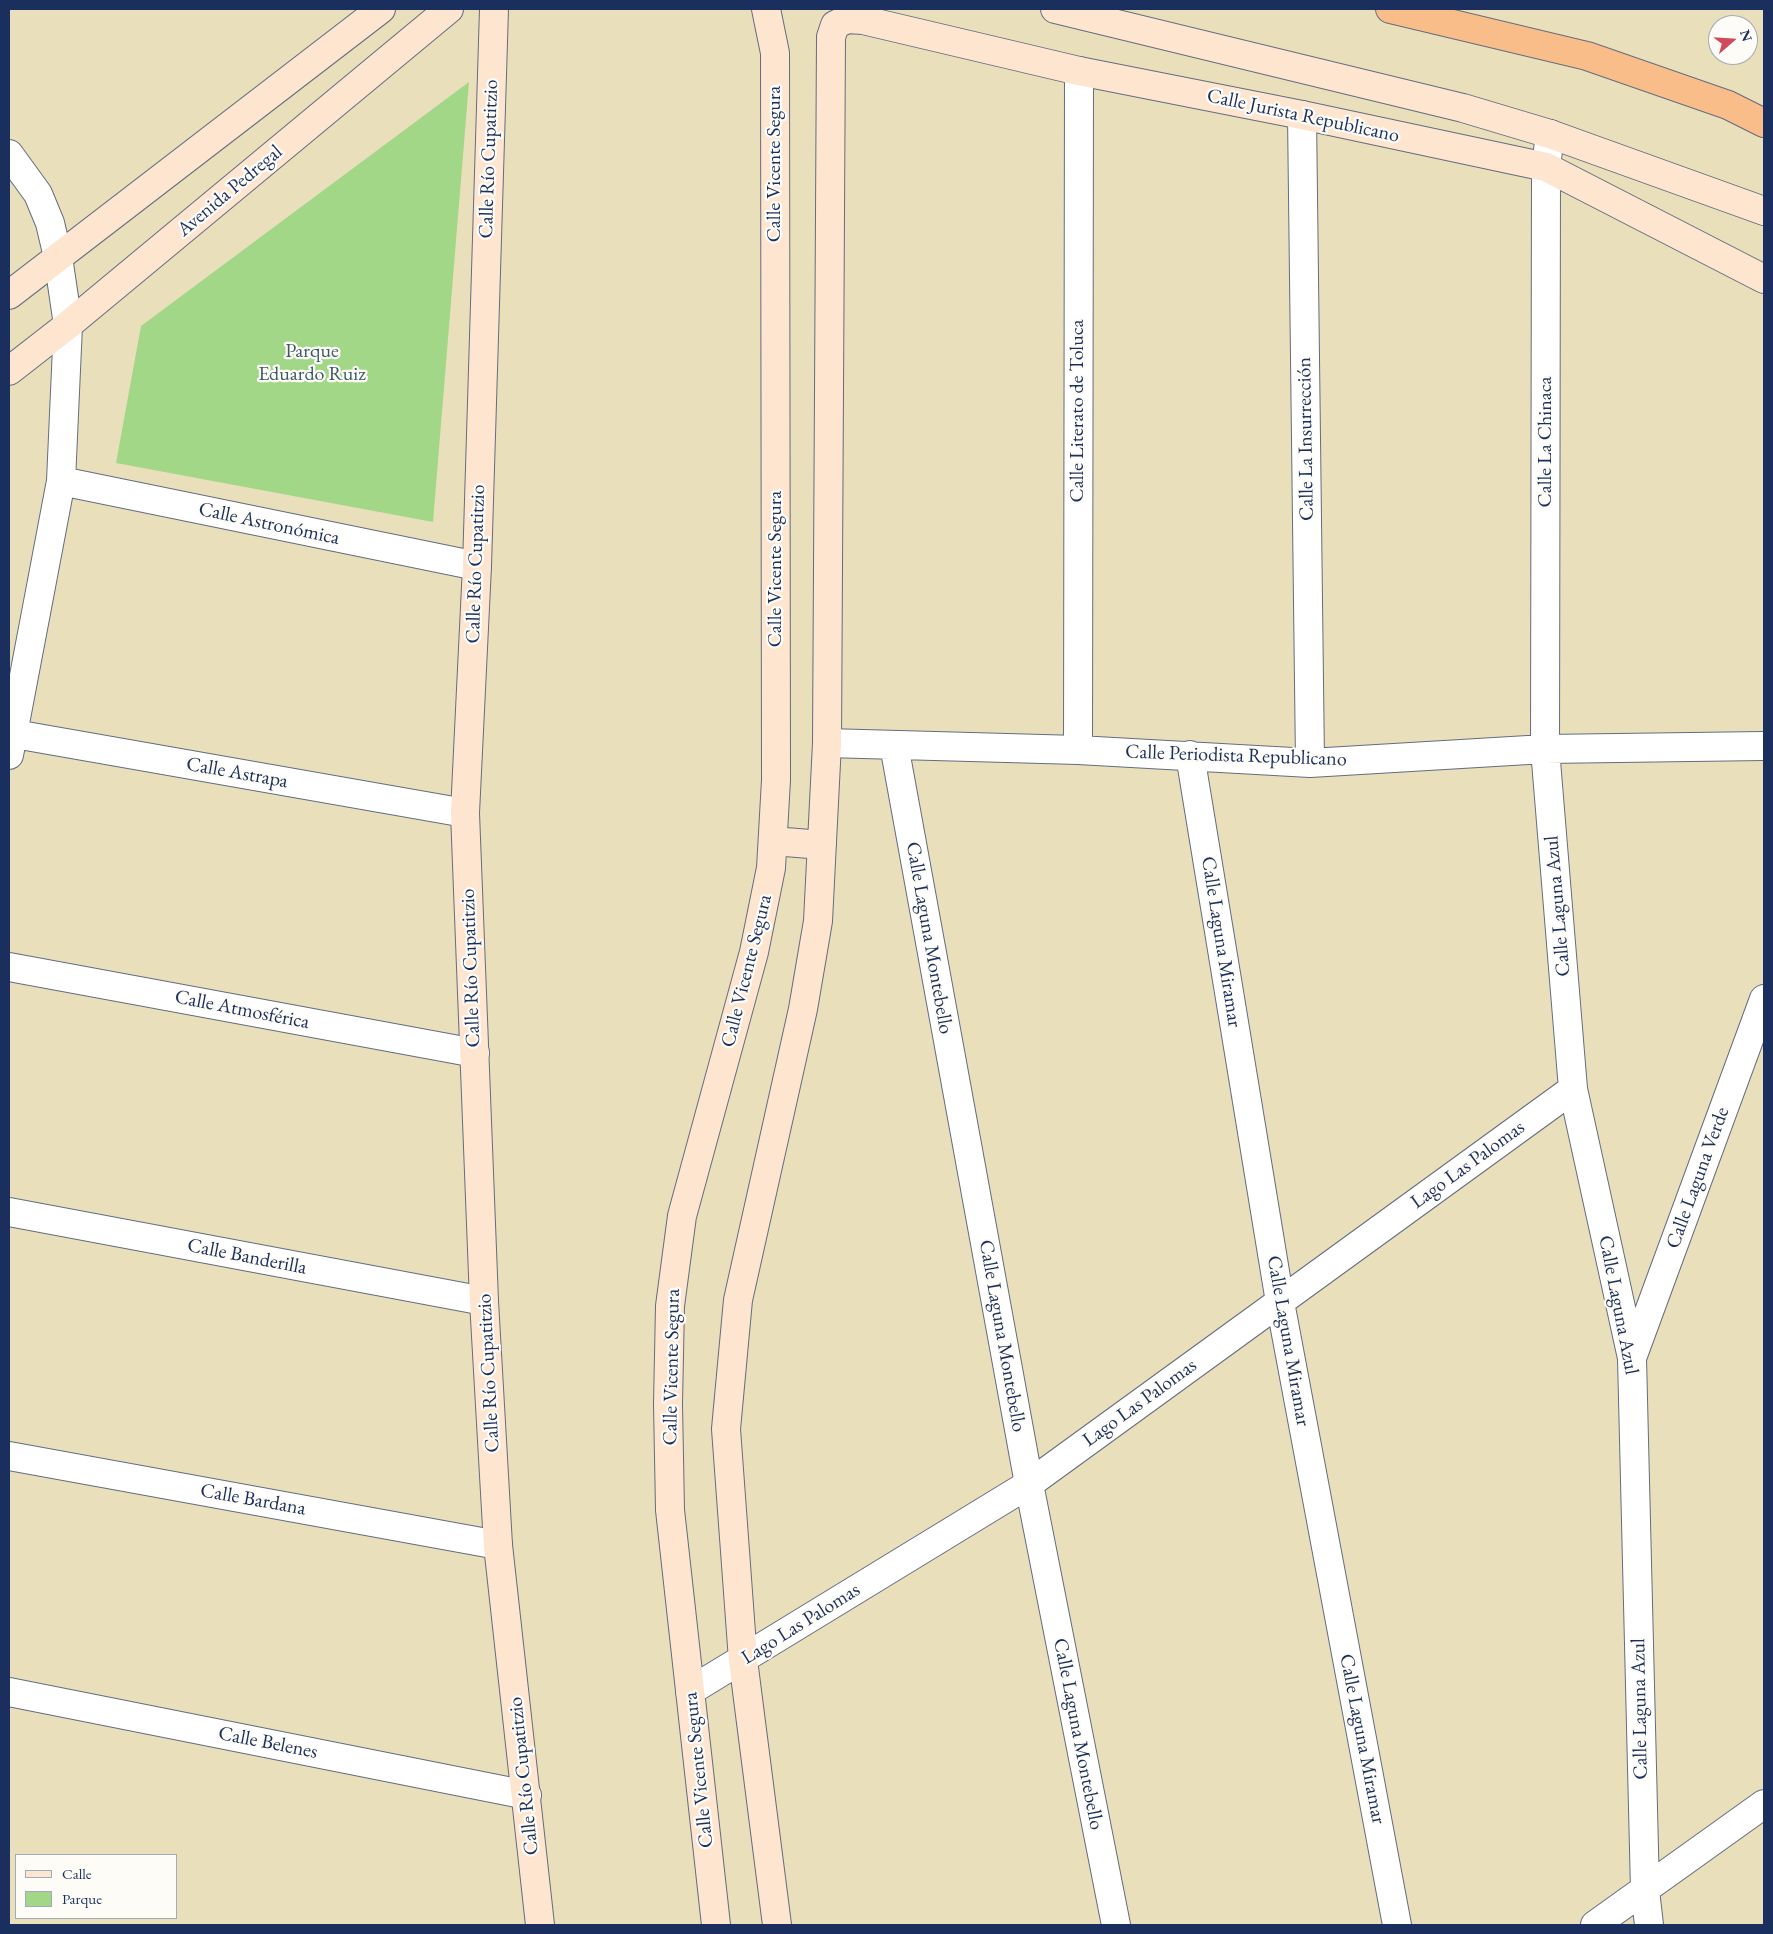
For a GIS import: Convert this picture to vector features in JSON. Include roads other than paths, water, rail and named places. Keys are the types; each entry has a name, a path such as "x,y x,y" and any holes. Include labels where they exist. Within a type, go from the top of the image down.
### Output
{"highway":[{"path":"1390,9 1587,56 1728,105 1764,123"}],"street":[{"path":"9,295 381,9"},
{"name":"Avenida Pedregal","path":"9,371 68,325 449,9"},
{"name":"Calle Río Cupatitzio","path":"494,9 476,566 465,813 484,1301 498,1545 540,1925"},
{"name":"Calle Vicente Segura","path":"716,1925 670,1510 668,1404 670,1306 682,1216 754,952 771,868 776,780 775,53 766,9"},
{"path":"1055,9 1463,108 1550,134 1764,211"},
{"name":"Calle Jurista Republicano","path":"827,743 830,37 835,25 847,19 864,20 1078,71 1302,115 1546,167 1764,278"},
{"name":"Calle Literato de Toluca","path":"1078,71 1078,750"},
{"name":"Calle La Insurrección","path":"1302,115 1310,763"},
{"name":"Calle La Chinaca","path":"1545,749 1546,167 1550,134"},
{"path":"9,154 38,194 50,222 58,257 68,325 61,481 10,740"},
{"name":"Calle Astronómica","path":"61,481 476,566"},
{"name":"Calle Astrapa","path":"10,740 465,813"},
{"path":"777,1925 743,1660 726,1429 738,1300 803,1009 818,921 827,743"},
{"name":"Calle Periodista Republicano","path":"827,743 1078,750 1310,763 1545,749 1764,746"},
{"name":"Calle Laguna Montebello","path":"894,745 1029,1484 1116,1925"},
{"name":"Calle Laguna Azul","path":"1545,749 1573,1089 1632,1358 1645,1890 1648,1925"},
{"name":"Calle Laguna Miramar","path":"1190,755 1280,1302 1397,1925"},
{"path":"773,840 822,845"},
{"name":"Calle Atmosférica","path":"9,967 475,1053"},
{"name":"Calle Laguna Verde","path":"1632,1358 1764,999"},
{"name":"Lago Las Palomas","path":"690,1691 1029,1484 1573,1089"},
{"name":"Calle Banderilla","path":"9,1212 484,1301"},
{"name":"Calle Bardana","path":"9,1456 498,1545"},
{"name":"Calle Belenes","path":"9,1692 526,1795"},
{"path":"1595,1925 1764,1804"}],"park label":[{"name":"Parque Eduardo Ruiz","path":"312,364"}]}
